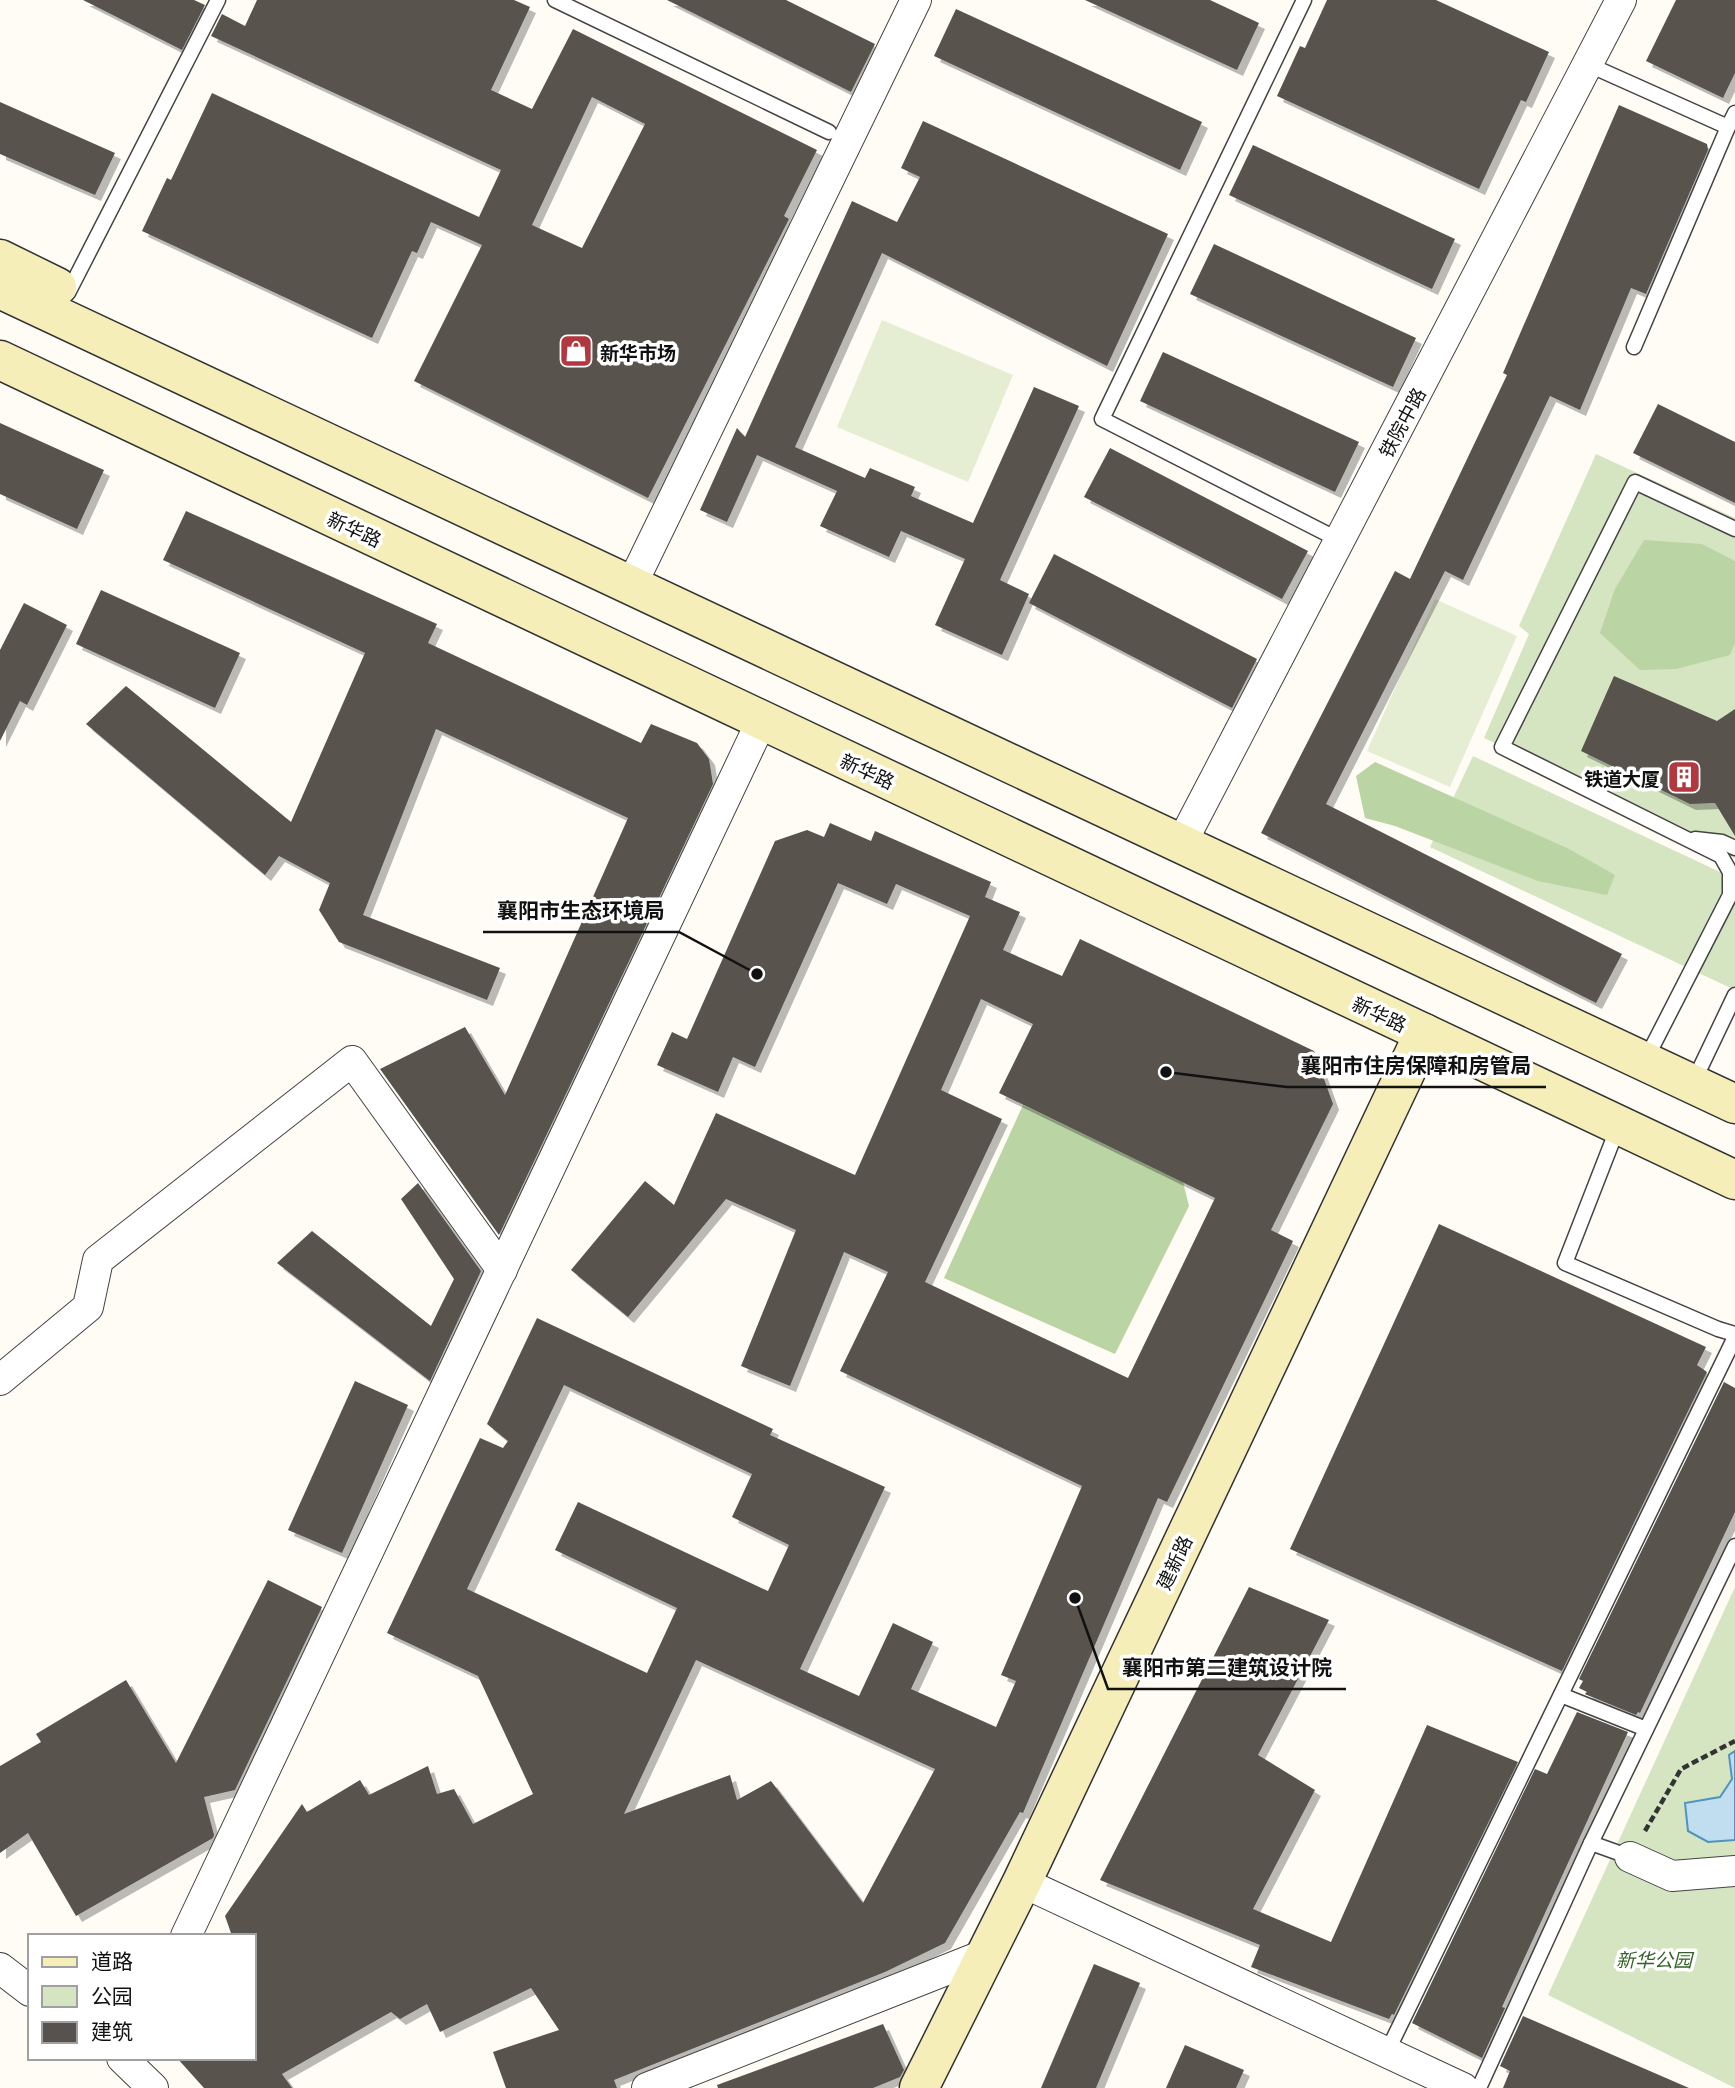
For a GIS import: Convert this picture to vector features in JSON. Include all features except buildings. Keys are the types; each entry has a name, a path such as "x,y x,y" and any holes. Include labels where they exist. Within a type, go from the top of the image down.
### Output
{"main road":[{"path":"0,259 97,307 155,362"},
{"path":"0,289 1735,1104"},
{"name":"新华路","path":"0,360 1735,1180"},
{"name":"建新路","path":"919,2088 1022,1882 1424,1033"}],"street":[{"path":"631,586 916,0"},
{"name":"铁院中路","path":"1181,844 1621,0"},
{"path":"187,1934 762,720"},
{"path":"0,1380 88,1307 98,1260 352,1061 502,1270"},
{"path":"1630,1857 1672,1876 1735,1871"},
{"path":"1022,1882 1463,2088"},
{"path":"647,2088 984,1955"},
{"path":"0,1968 28,1989"},
{"path":"126,2060 153,2088"}],"lane":[{"path":"68,293 218,0"},
{"path":"555,0 829,132"},
{"path":"1304,0 1102,419 1339,540"},
{"path":"1587,64 1732,120 1634,347"},
{"path":"1645,1062 1730,895 1730,872 1721,856 1502,747 1635,482 1735,529"},
{"path":"1687,839 1722,842 1735,848"},
{"path":"1692,1084 1735,995"},
{"path":"1387,2052 1735,1335 1565,1263 1619,1125"},
{"path":"1479,2088 1591,1843 1735,1546"},
{"path":"1561,1695 1646,1729"},
{"path":"1591,1843 1630,1857"}],"path":[{"path":"1630,1857 1681,1769 1735,1741"}],"green space":[{"path":"882,320 1013,375 968,482 837,427"},
{"path":"1596,454 1735,518 1735,858 1484,738 1529,634 1519,626"},
{"path":"1644,540 1702,544 1735,561 1735,643 1730,655 1676,669 1640,670 1600,633 1615,589"},
{"path":"1435,599 1517,636 1450,787 1367,751"},
{"path":"1473,756 1735,879 1735,990 1430,847"},
{"path":"1375,762 1569,849 1615,875 1607,895 1538,881 1395,826 1365,818 1356,776"},
{"path":"1023,1105 1183,1182 1189,1206 1115,1354 944,1278"},
{"name":"新华公园","path":"1735,1587 1735,2088 1548,1995"}],"water":[{"path":"1735,1751 1735,1840 1708,1842 1688,1831 1685,1803 1720,1797 1732,1779 1729,1755"}],"place":[{"name":"新华市场","path":"576,351"},
{"name":"铁道大厦","path":"1684,777"},
{"name":"襄阳市生态环境局","path":"757,974"},
{"name":"襄阳市住房保障和房管局","path":"1166,1072"},
{"name":"襄阳市第二建筑设计院","path":"1075,1598"}]}
